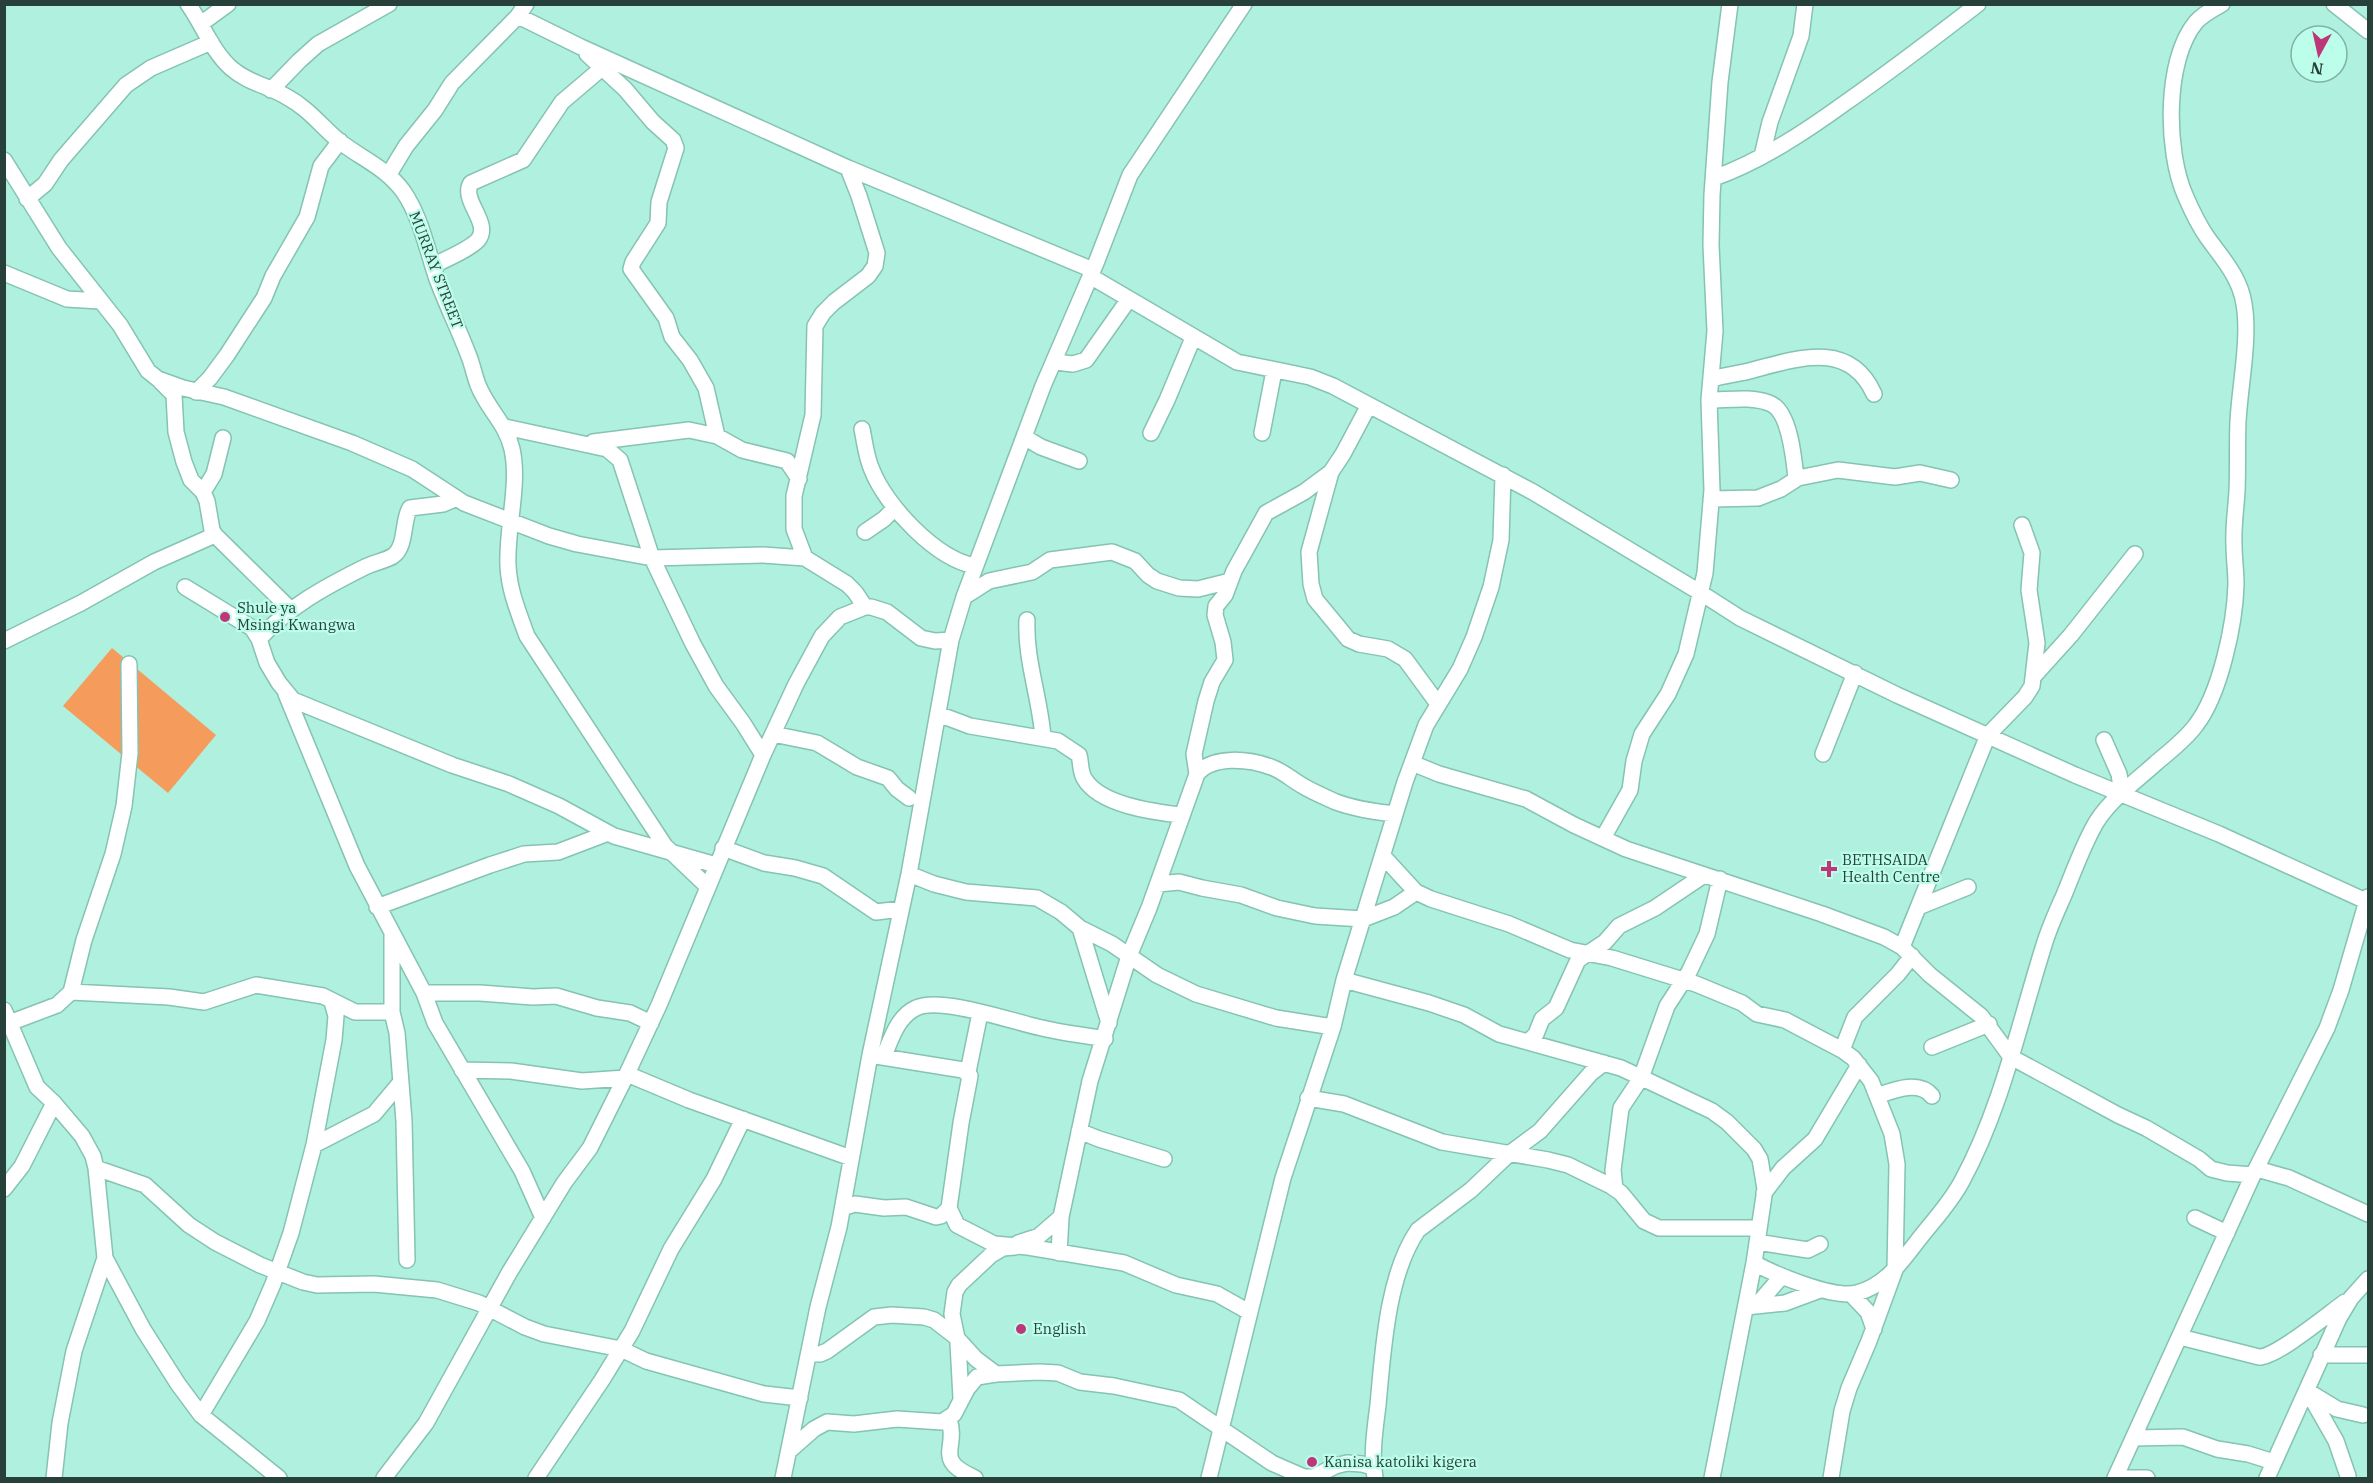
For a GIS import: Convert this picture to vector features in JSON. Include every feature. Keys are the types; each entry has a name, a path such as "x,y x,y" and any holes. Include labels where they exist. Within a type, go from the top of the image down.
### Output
{"street":[{"name":"MURRAY STREET","path":"188,4 230,68 248,80 287,97 340,141 389,174 413,208 488,408 505,427 512,450 508,575 527,636 621,782 670,853"},
{"path":"202,23 228,4"},
{"path":"271,90 318,44 388,4"},
{"path":"783,1479 818,1307 843,1208 851,1158 877,1056 901,909 951,640 964,597 1043,386 1092,273 1130,175 1245,4"},
{"path":"1603,838 1630,790 1634,761 1642,734 1668,694 1686,654 1701,593 1711,499 1709,400 1715,332 1711,246 1714,177 1720,82 1730,4"},
{"path":"1762,156 1780,94 1798,47 1805,4"},
{"path":"1714,177 1733,171 1762,156 1821,120 1911,56 1978,4"},
{"path":"1754,1263 1820,1290 1851,1294 1874,1286 1895,1270 1963,1179 1993,1112 2044,943 2083,848 2099,818 2122,793 2187,735 2202,716 2225,655 2234,611 2236,582 2234,544 2238,424 2246,323 2244,301 2237,278 2205,234 2185,195 2176,172 2172,142 2173,87 2185,44 2196,22 2222,4"},
{"path":"2334,4 2367,27"},
{"path":"389,174 406,146 435,110 452,83 521,8 581,47 848,168 1092,273 1129,299 1237,362 1321,381 1503,476 1740,618 1897,695 2075,775 2122,793 2368,900 2327,1028 2255,1172 2115,1478 2147,1479"},
{"path":"27,200 45,184 61,160 126,85 151,68 211,42"},
{"path":"581,47 673,140 676,148 659,202 658,223 633,262 631,269 666,318 672,337 690,360 706,388 717,436"},
{"path":"433,266 472,245 480,236 482,228 468,186 523,159 562,102 602,68"},
{"path":"195,392 210,378 227,355 264,298 273,276 307,217 321,166 340,141"},
{"path":"4,160 59,248 120,325 148,371 174,395 176,432 184,462 193,483 207,501 215,535 290,609"},
{"path":"805,558 794,529 794,496 798,479 795,462 815,397 815,326 834,302 868,276 875,266 877,254 848,168"},
{"path":"4,273 67,299 100,301"},
{"path":"1054,362 1073,364 1086,360 1129,299"},
{"path":"1151,433 1193,338"},
{"path":"1712,379 1806,358 1827,357 1845,361 1859,370 1866,376 1874,394"},
{"path":"1262,433 1274,371"},
{"path":"158,379 195,392 224,397 352,443 412,469 455,499 578,544 652,558 763,555 805,558 847,584 865,607"},
{"path":"1709,400 1753,399 1771,403 1779,409 1785,419 1796,479"},
{"path":"1369,405 1331,472 1309,552 1311,584 1315,599 1348,639 1357,644 1376,645 1397,652 1412,666 1438,704"},
{"path":"505,427 587,443 607,448 616,454 623,465 652,558 693,644 716,686 763,755"},
{"path":"862,429 872,471 895,508 931,543 958,561 975,567"},
{"path":"587,443 681,430 717,436 742,450 795,462"},
{"path":"1024,437 1041,447 1079,461"},
{"path":"202,492 214,474 223,438"},
{"path":"623,465 634,438"},
{"path":"1711,499 1758,498 1781,489 1796,479 1838,470 1895,477 1920,473 1951,480"},
{"path":"1197,774 1194,754 1206,701 1212,681 1225,660 1224,642 1215,609 1225,595 1266,513 1304,492 1331,472"},
{"path":"1209,1479 1283,1178 1333,1027 1344,980 1395,814 1426,725 1460,669 1474,638 1491,587 1501,540 1503,476"},
{"path":"259,639 277,619 290,609 360,570 393,556 400,544 406,514 410,508 443,504 455,499"},
{"path":"865,532 895,508"},
{"path":"1842,1050 1855,1017 1898,974 1968,780 1989,735 2025,697 2032,686 2037,643 2029,590 2032,553 2022,525"},
{"path":"4,641 81,603 154,562 215,535"},
{"path":"964,597 989,581 1032,572 1050,560 1112,552 1135,561 1152,578 1179,588 1198,589 1230,581"},
{"path":"2034,676 2065,642 2135,554"},
{"path":"185,587 252,628 259,639 267,663 286,694 357,866 377,907 392,930 424,993 435,1023 522,1171 543,1218"},
{"path":"384,1479 426,1423 543,1218 564,1183 590,1148 651,1023 763,755 822,636 840,617 865,607 887,612 921,638 935,641 951,640"},
{"path":"1027,620 1028,645 1041,709 1043,737"},
{"path":"129,664 130,753 124,806 113,854 84,940 71,992 57,1005 7,1019 37,1087 54,1103 88,1145 96,1168 105,1258 143,1329 201,1415 279,1479"},
{"path":"1823,754 1855,674"},
{"path":"286,694 293,700 452,765 509,784 559,806 622,839 716,865"},
{"path":"938,714 970,726 1058,741 1078,753 1083,777 1101,795 1140,808 1181,815"},
{"path":"773,734 817,743 857,767 888,778 909,798"},
{"path":"2104,740 2119,774 2122,793"},
{"path":"1059,1253 1061,1217 1090,1082 1129,956 1158,884 1197,774 1205,767 1223,761 1262,765 1277,770 1309,790 1337,802 1375,812 1395,814"},
{"path":"1412,763 1439,774 1526,799 1626,849 1822,914 1884,938 1907,951 1929,975 1982,1016 2011,1057 2124,1119 2146,1128 2199,1159 2211,1169 2227,1173 2255,1172 2296,1181 2368,1214"},
{"path":"377,907 524,854 558,852 608,833"},
{"path":"723,848 764,863 823,876 876,912 901,909"},
{"path":"670,853 708,887"},
{"path":"1383,856 1416,892 1431,900 1509,924 1554,945 1612,958 1684,980 1742,1003 1757,1014 1785,1020 1842,1050 1859,1065 1877,1096 1892,1134 1897,1156 1895,1270 1845,1400 1831,1479"},
{"path":"909,874 966,892 1037,898 1061,912 1080,928 1105,940 1156,975 1196,994 1276,1018 1333,1027"},
{"path":"1528,1041 1536,1034 1542,1019 1556,1008 1578,960 1605,942 1619,926 1664,903 1704,875"},
{"path":"1615,1189 1612,1176 1618,1122 1625,1101 1641,1078 1667,1006 1684,980 1707,934 1720,879"},
{"path":"1158,884 1179,882 1241,895 1277,908 1316,916 1363,919 1389,909 1416,892"},
{"path":"1921,906 1968,887"},
{"path":"1080,928 1109,1023"},
{"path":"392,930 392,1012 397,1033 406,1169 407,1260"},
{"path":"1344,980 1464,1015 1499,1034 1621,1068 1712,1111 1746,1139 1760,1159 1764,1193 1754,1263 1751,1306 1712,1479"},
{"path":"71,992 204,1002 256,985 317,994 355,1012 392,1012"},
{"path":"424,993 556,996 597,1008 630,1013 651,1023"},
{"path":"201,1415 248,1339 277,1273 301,1197 314,1145 334,1040 336,1016 332,1002"},
{"path":"877,1056 896,1028 914,1008 941,1005 1044,1029 1105,1039"},
{"path":"980,1013 968,1072 971,1081 961,1124 949,1208 957,1225 994,1244 1014,1247"},
{"path":"1932,1047 1989,1024"},
{"path":"877,1056 968,1072"},
{"path":"1374,1473 1379,1396 1390,1310 1403,1260 1418,1230 1485,1178 1509,1154 1547,1124 1591,1073 1604,1063"},
{"path":"1764,1193 1783,1168 1815,1138 1859,1065"},
{"path":"462,1070 511,1071 582,1081 626,1076 851,1158"},
{"path":"314,1145 374,1114 400,1083"},
{"path":"1877,1096 1892,1090 1911,1088 1925,1090 1932,1096"},
{"path":"1308,1098 1344,1104 1442,1142 1558,1162 1593,1176 1615,1189 1644,1221 1659,1228 1758,1235 1808,1250 1820,1244"},
{"path":"4,1189 26,1160 54,1103"},
{"path":"536,1479 621,1349 672,1249 714,1179 743,1119"},
{"path":"1079,1131 1164,1159"},
{"path":"96,1168 145,1185 189,1226 215,1242 277,1273 314,1284 360,1283 434,1290 476,1302 544,1334 621,1349 646,1361 753,1391 800,1398"},
{"path":"843,1208 855,1204 884,1208 906,1207 936,1217 941,1216 949,1208"},
{"path":"1014,1247 1018,1243 1039,1236 1061,1217"},
{"path":"2195,1218 2227,1233"},
{"path":"961,1398 952,1307 957,1288 991,1255 1003,1248 1028,1247 1124,1263 1176,1285 1217,1294 1249,1312"},
{"path":"54,1479 60,1423 74,1351 105,1258"},
{"path":"1751,1306 1782,1276"},
{"path":"2180,1337 2259,1358 2265,1357 2288,1344 2351,1298 2368,1279"},
{"path":"1751,1306 1785,1303 1820,1290"},
{"path":"1851,1294 1868,1312 1874,1329"},
{"path":"2267,1479 2321,1355 2351,1298"},
{"path":"810,1353 820,1354 827,1351 864,1323 879,1316 927,1317 956,1337 976,1359 996,1374"},
{"path":"2321,1355 2368,1355"},
{"path":"789,1451 814,1429 827,1422 851,1424 897,1419 938,1423 949,1419 957,1410 961,1398 974,1379 996,1374 1055,1373 1080,1382 1114,1386 1171,1398 1195,1409 1272,1463 1304,1477 1314,1477 1335,1466 1347,1463 1362,1464 1374,1473"},
{"path":"2307,1390 2337,1409 2363,1415"},
{"path":"2307,1390 2336,1441 2348,1476"},
{"path":"949,1419 951,1427 949,1452 952,1463 958,1470 975,1479"},
{"path":"2134,1438 2188,1438 2211,1447 2274,1462"}],"shaded area":[{"path":"112,648 216,735 168,793 63,706"}],"place":[{"name":"Shule ya Msingi Kwangwa","path":"225,617"},
{"name":"BETHSAIDA Health Centre","path":"1829,869"},
{"name":"English","path":"1021,1329"},
{"name":"Kanisa katoliki kigera","path":"1312,1462"}]}
